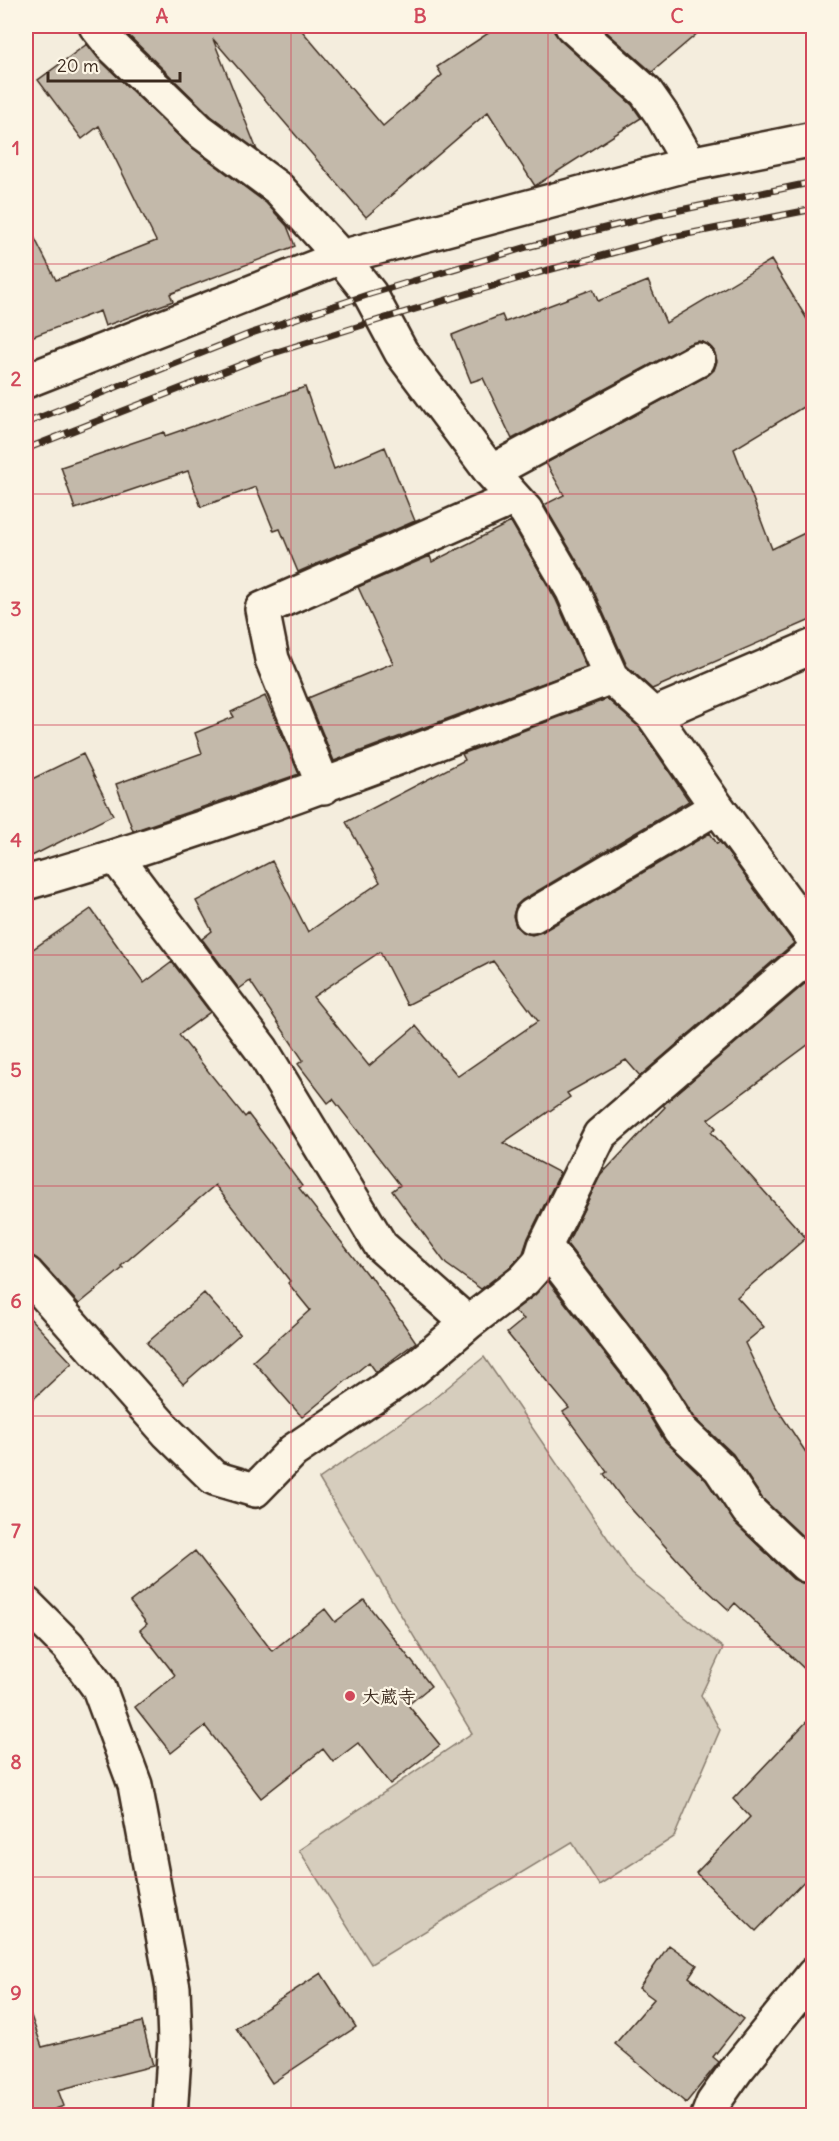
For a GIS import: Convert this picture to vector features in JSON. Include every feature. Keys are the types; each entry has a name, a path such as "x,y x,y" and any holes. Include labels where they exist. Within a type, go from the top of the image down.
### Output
{"street":[{"path":"96,26 111,45 199,130 279,189 341,257 370,294 401,352 491,472 526,512 573,591 611,677 653,715 813,939"},
{"path":"572,26 646,92 690,164"},
{"path":"26,381 341,257 690,164 813,139"},
{"path":"491,472 698,360"},
{"path":"324,787 272,659 262,609 514,498"},
{"path":"653,715 813,646"},
{"path":"26,883 116,857 324,787 611,677"},
{"path":"532,916 717,807"},
{"path":"116,857 261,1050 381,1246 468,1323"},
{"path":"26,1273 168,1432 214,1478 255,1490 293,1450 413,1370 468,1323 525,1280 540,1262 600,1135 813,951"},
{"path":"546,1246 651,1383 680,1430 720,1468 748,1510 806,1565"},
{"path":"26,1604 68,1646 99,1688 135,1785 173,1988 175,2041 170,2115"},
{"path":"708,2115 737,2069 813,1974"}],"shaded area":[{"path":"484,1357 632,1574 723,1648 701,1695 720,1730 674,1837 599,1885 572,1842 371,1964 299,1850 472,1733 319,1479 430,1402"}],"building":[{"path":"119,26 298,26 383,126 442,75 437,67 499,26 554,26 554,32 560,40 632,105 641,118 535,186 488,112 366,217 213,39 257,150 211,116"},
{"path":"600,26 706,26 652,72"},
{"path":"87,44 98,58 186,143 266,203 287,226 295,246 170,294 173,301 105,326 100,311 26,339 26,221 56,280 156,241 99,126 82,139 38,80"},
{"path":"771,260 813,329 813,401 734,449 772,549 813,529 813,619 652,689 627,666 590,583 544,505 564,495 546,463 707,376 714,370 717,361 714,351 707,344 699,341 689,344 512,439 483,378 471,382 452,335 502,315 505,322 593,289 598,301 648,281 666,323"},
{"path":"305,387 334,469 385,447 415,521 298,572 280,529 274,531 256,487 201,507 188,471 75,509 61,467 164,432 165,436"},
{"path":"511,522 556,600 586,667 334,761 308,698 393,663 358,587 430,556 432,562"},
{"path":"265,696 299,774 133,831 116,784 202,753 195,733 234,717 231,712"},
{"path":"607,699 639,727 689,801 522,900 516,906 513,916 516,926 522,932 532,935 542,932 710,833 717,844 720,842 794,943 640,1076 626,1060 567,1093 570,1097 503,1143 560,1173 523,1253 511,1266 481,1289 446,1264 392,1191 400,1185 333,1099 328,1103 298,1064 303,1060 250,981 239,989 202,939 212,931 196,901 272,861 308,932 380,882 346,822 465,760 462,754","holes":["380,952 407,1005 493,961 538,1021 458,1076 416,1026 369,1066 313,997"]},
{"path":"83,754 113,815 26,859 26,782"},
{"path":"91,909 144,983 172,962 210,1012 179,1035 245,1117 248,1114 302,1186 299,1188 368,1276 370,1275 416,1342 376,1372 369,1362 302,1417 253,1361 310,1310 215,1185 121,1266 123,1268 79,1304 26,1249 26,954"},
{"path":"808,981 813,988 813,1041 708,1119 716,1128 711,1132 806,1238 737,1297 764,1327 745,1343 774,1404 813,1463 813,1546 762,1498 733,1454 695,1418 666,1372 567,1244 600,1176 665,1107 663,1105"},
{"path":"548,1281 636,1394 664,1440 706,1480 735,1523 793,1579 802,1583 813,1582 813,1677 735,1603 729,1610 694,1578 624,1501 604,1474 607,1472 563,1412 569,1408 507,1333 524,1319 514,1311 535,1295"},
{"path":"204,1293 240,1334 183,1384 147,1343"},
{"path":"26,1314 72,1363 26,1406"},
{"path":"195,1551 272,1651 325,1609 335,1622 364,1600 431,1686 408,1705 440,1745 390,1784 358,1743 333,1762 323,1749 261,1798 205,1726 171,1753 135,1707 175,1675 140,1630 147,1624 130,1602"},
{"path":"813,1715 813,1872 756,1931 696,1873 750,1817 733,1799"},
{"path":"669,1945 697,1965 689,1977 743,2019 713,2057 719,2062 686,2103 615,2044 654,1999 639,1988"},
{"path":"321,1973 356,2027 272,2083 236,2028"},
{"path":"30,2013 42,2047 142,2022 153,2066 58,2090 64,2106 38,2115 26,2115 26,2014"}],"railway":[{"path":"26,423 252,333 370,294 527,247 666,213 814,182"},
{"path":"26,449 261,357 382,319 537,273 672,237 814,209"}],"place":[{"name":"大蔵寺","path":"350,1696"}]}
